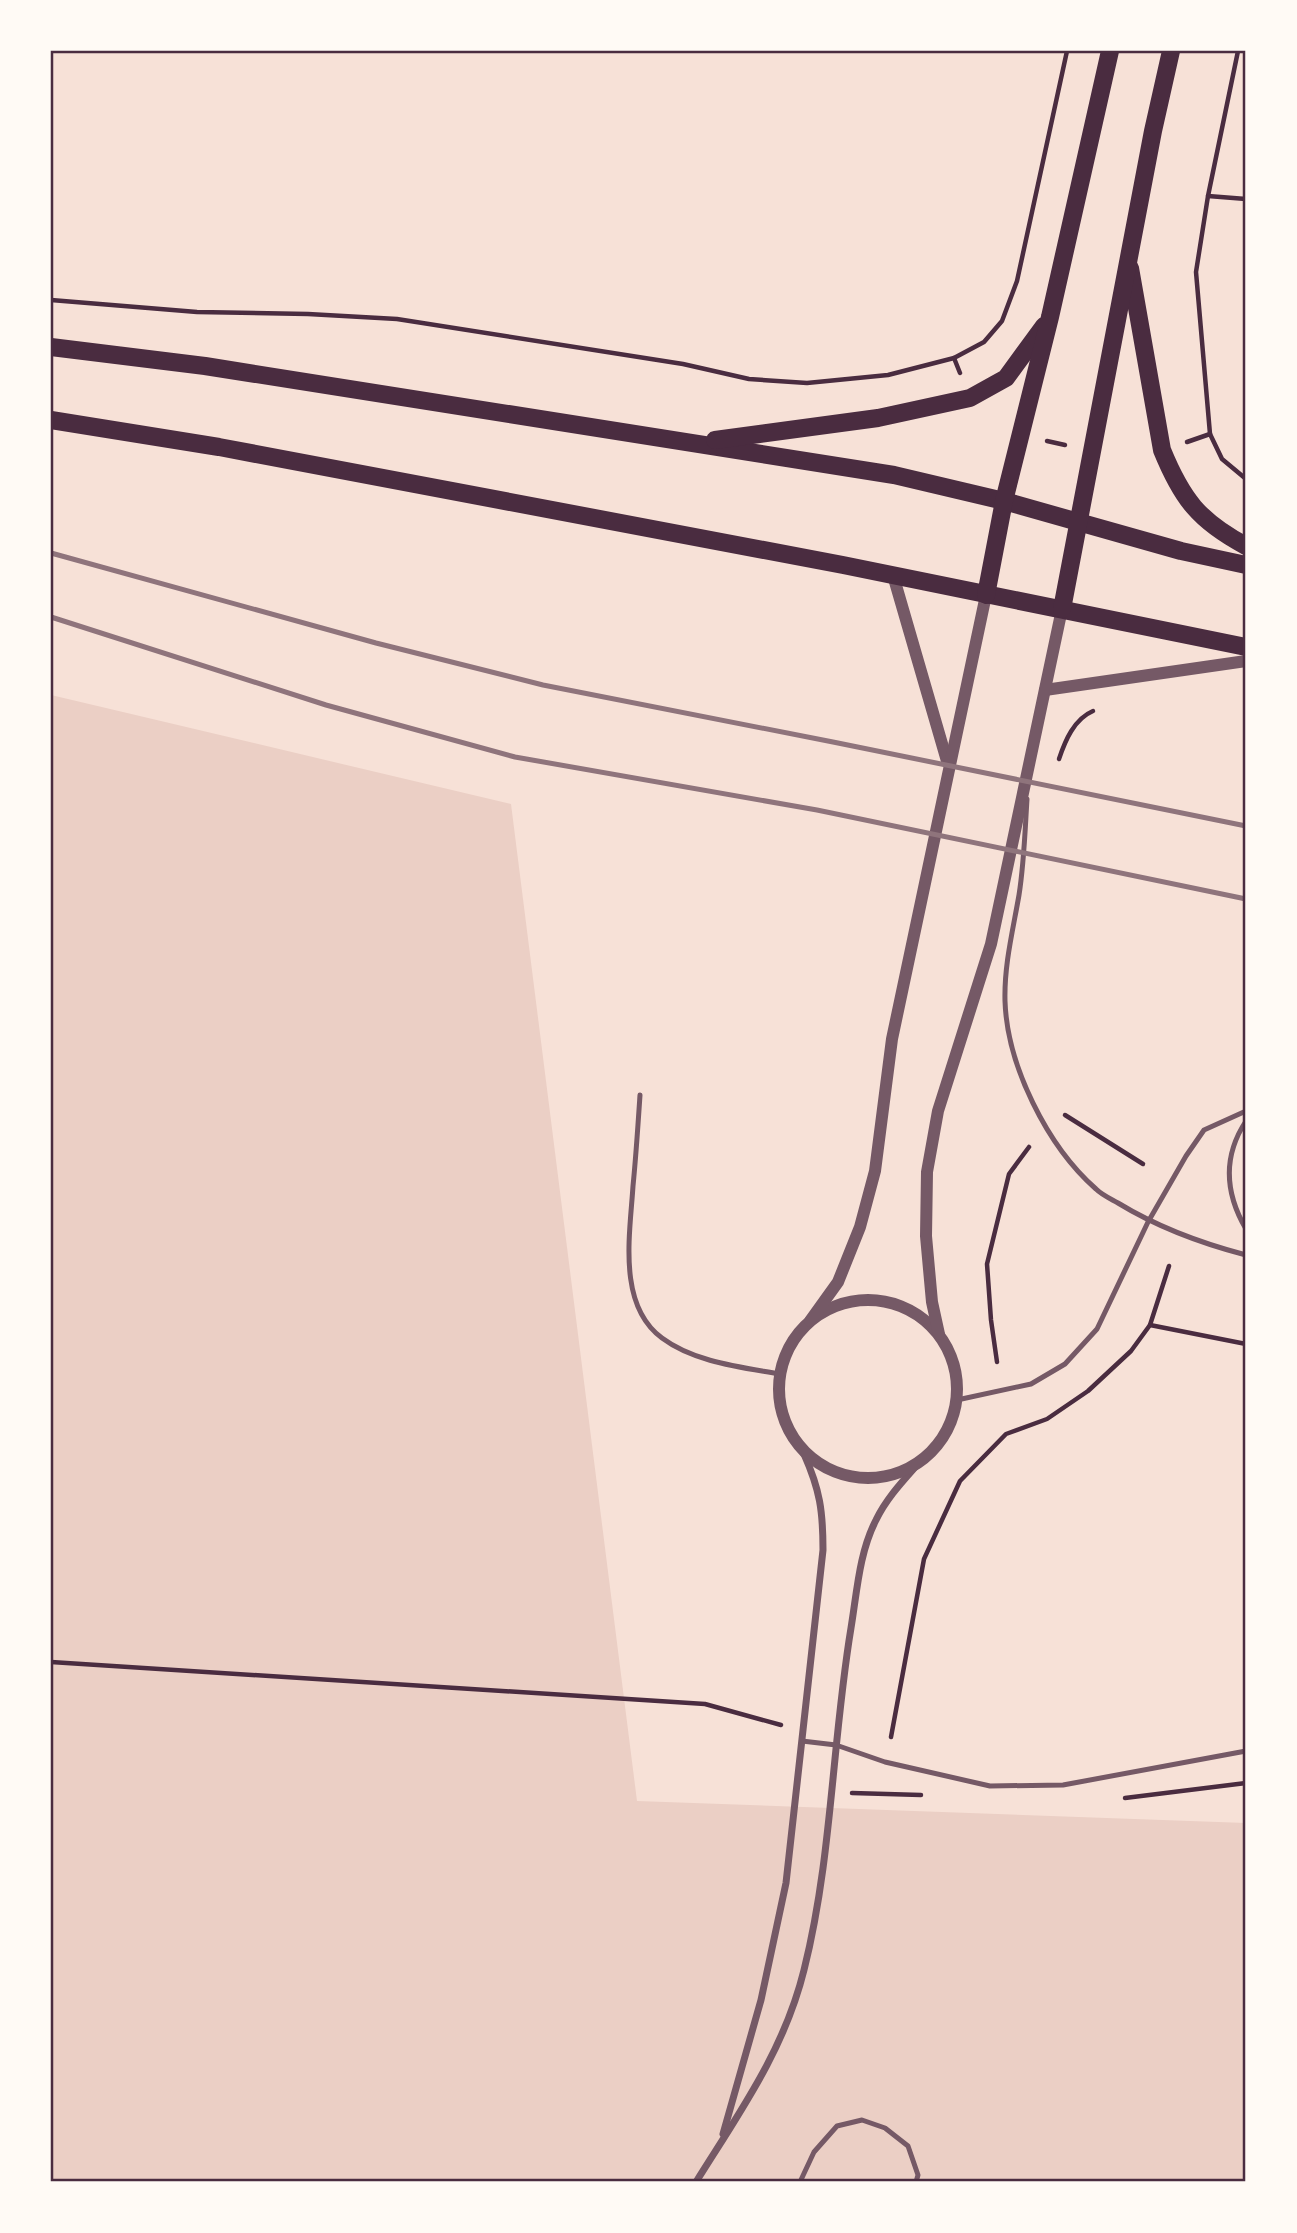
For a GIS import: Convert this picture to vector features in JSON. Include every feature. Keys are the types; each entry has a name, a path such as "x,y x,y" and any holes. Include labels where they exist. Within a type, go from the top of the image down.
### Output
{"main road":[{"path":"986,595 1004,500 1050,317 1110,51"},
{"path":"1062,609 1171,51"},
{"path":"1129,257 1162,450 1172,476 1186,499 1210,525 1246,546"},
{"path":"694,443 878,418 970,398 1006,378 1050,317"},
{"path":"51,347 205,366 894,475 1004,500 1181,551 1246,565"},
{"path":"51,420 233,450 892,575 1246,647"}],"street":[{"path":"892,575 948,765"},
{"path":"721,2141 761,2000 786,1883 823,1550 823,1516 817,1484 804,1454 788,1431 779,1403 779,1374 790,1345 838,1282 860,1227 875,1171 892,1040 986,595"},
{"path":"939,1334 932,1302 926,1236 927,1172 938,1111 991,944 1062,609"},
{"path":"1045,690 1246,661"},
{"path":"696,2182 759,2083 783,2032 804,1972 820,1890 844,1668 862,1560 875,1521 893,1492 936,1448 950,1425 957,1400 957,1377 951,1354 939,1334 918,1314 892,1302 863,1300 834,1305 810,1321"},
{"path":"804,1454 830,1471 859,1479 889,1477 917,1465"}],"lane":[{"path":"1031,758 1019,893 1008,952 1005,1001 1013,1052 1024,1085 1054,1141 1096,1189 1148,1222 1205,1244 1246,1255"},
{"path":"640,1095 629,1253 633,1287 642,1316 661,1337 685,1351 725,1364 779,1374"},
{"path":"957,1400 1031,1384 1065,1364 1097,1329 1148,1222 1204,1130 1246,1111"},
{"path":"1246,1121 1235,1139 1229,1166 1238,1214 1246,1229"},
{"path":"802,1741 836,1745 885,1762 990,1786 1063,1785 1246,1751"},
{"path":"800,2182 814,2152 837,2126 862,2120 885,2128 908,2146 918,2175 916,2182"}],"path":[{"path":"51,300 197,312 397,319 683,364 749,379 807,383 888,375 954,358 984,342 1002,321 1017,281 1067,51"},
{"path":"1238,51 1208,196 1196,272 1210,434 1222,459 1246,479"},
{"path":"1208,196 1246,199"},
{"path":"954,358 970,398"},
{"path":"1162,450 1210,434"},
{"path":"1021,435 1091,452"},
{"path":"1056,770 1071,731 1088,712 1097,709"},
{"path":"1064,1115 1143,1164"},
{"path":"997,1362 987,1264 1009,1174 1029,1147"},
{"path":"891,1737 924,1559 960,1481 1006,1434 1047,1419 1088,1391 1131,1351 1150,1325 1169,1266"},
{"path":"1150,1325 1246,1344"},
{"path":"51,1662 705,1704 787,1726 802,1741"}],"shaded area":[{"path":"51,695 511,804 637,1801 1246,1823 1246,2182 51,2182"}],"railway":[{"path":"51,553 376,643 543,685 1246,826"},
{"path":"51,617 326,705 515,757 817,810 1246,899"}]}
